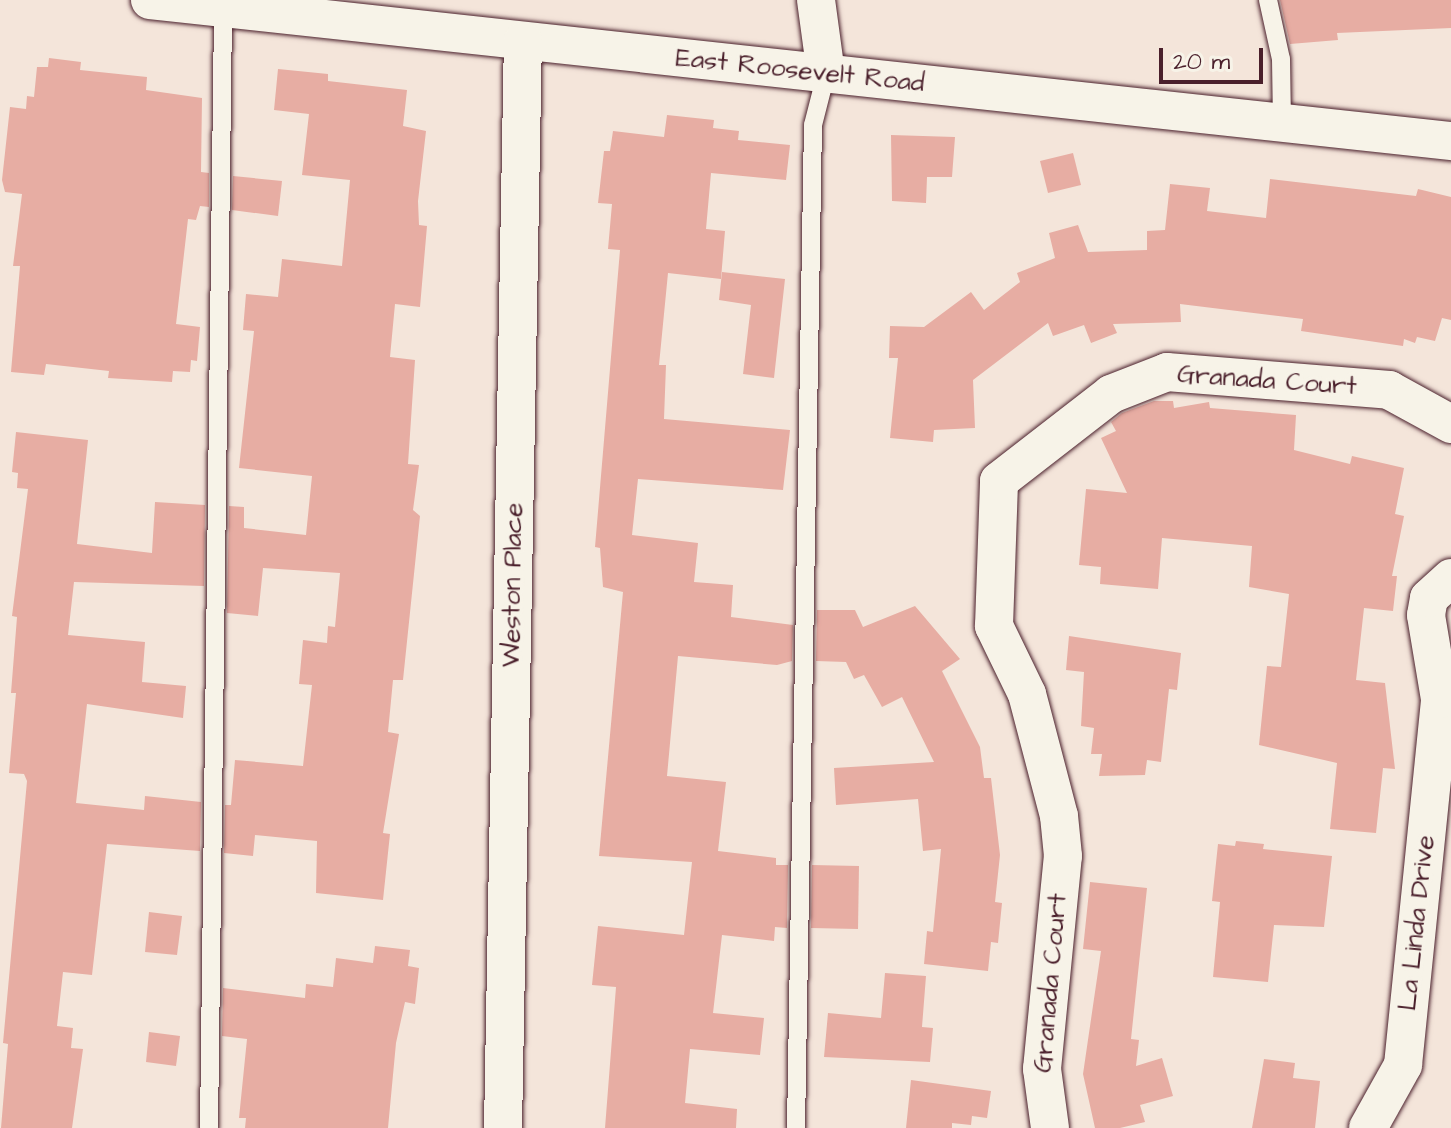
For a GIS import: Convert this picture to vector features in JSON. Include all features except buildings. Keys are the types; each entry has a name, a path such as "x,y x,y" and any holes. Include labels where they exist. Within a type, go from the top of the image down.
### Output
{"street":[{"name":"East Roosevelt Road","path":"150,0 1451,141"},
{"path":"816,0 826,74"},
{"name":"Weston Place","path":"503,1128 523,41"},
{"name":"Granada Court","path":"1050,1128 1042,1069 1063,856 1059,816 1027,694 994,626 999,481 1111,394 1167,372 1389,390 1451,424"},
{"name":"La Linda Drive","path":"1368,1128 1403,1065 1440,699 1426,615 1429,598 1451,578"}],"lane":[{"path":"1268,0 1281,59 1282,123"},
{"path":"209,1128 223,9"},
{"path":"796,1128 813,125 826,74"}]}
